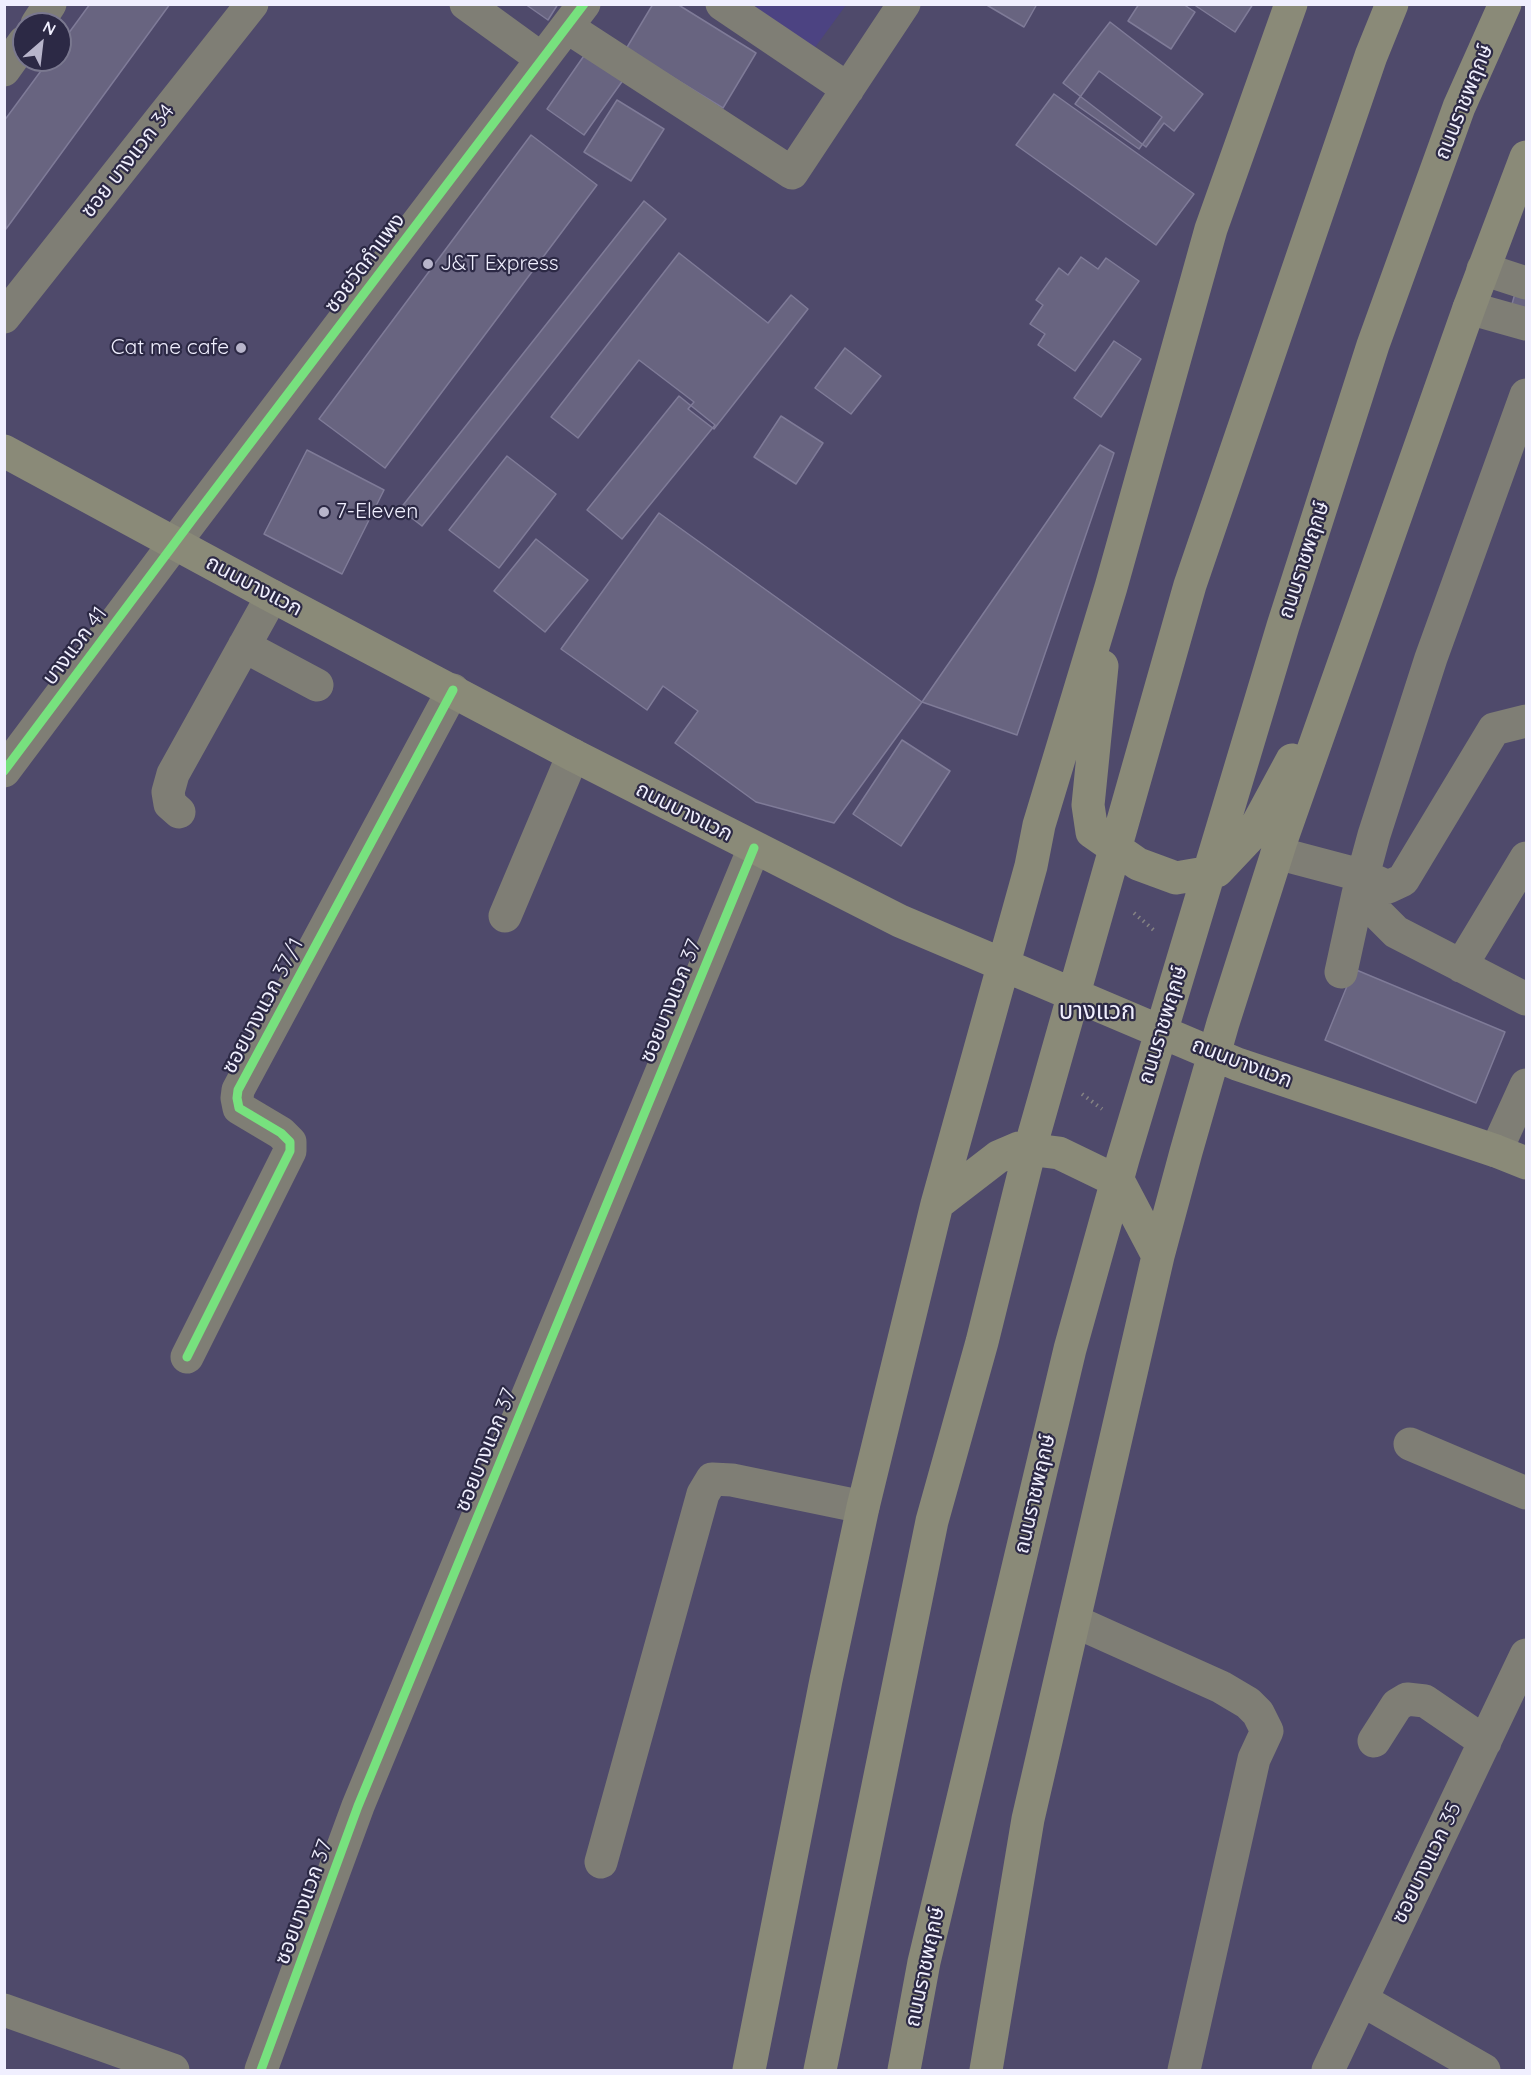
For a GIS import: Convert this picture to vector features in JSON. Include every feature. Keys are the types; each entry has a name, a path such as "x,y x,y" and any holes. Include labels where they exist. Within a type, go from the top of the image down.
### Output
{"main road":[{"path":"749,2070 821,1702 863,1507 937,1204 1040,825 1111,587 1211,228 1291,4"},
{"path":"820,2070 932,1521 982,1342 1031,1145 1190,585 1371,56 1392,4"},
{"name":"ถนนราชพฤกษ์","path":"904,2070 924,1962 1070,1349 1123,1159 1283,626 1373,345 1459,108 1504,4"},
{"path":"986,2070 1028,1819 1158,1256 1214,1053 1277,853 1483,269 1527,157"},
{"name":"ถนนบางแวก","path":"4,451 573,755 900,921 1238,1064 1527,1163"},
{"path":"1111,587 1088,805 1092,832 1138,864 1176,878 1217,871 1252,834 1342,669"},
{"path":"937,1204 998,1157 1019,1148 1059,1153 1119,1182 1158,1256"}],"street":[{"name":"ซอย บางแวก 34","path":"4,317 252,4"},
{"path":"466,4 542,59"},
{"path":"722,4 848,89"},
{"path":"575,16 792,172 904,4"},
{"name":"ซอยวัดกำแพง","path":"176,544 575,16"},
{"path":"1483,269 1527,284"},
{"path":"1469,308 1527,324"},
{"path":"1341,972 1374,835 1431,658 1527,395"},
{"name":"บางแวก 41","path":"4,771 176,544"},
{"path":"179,813 170,804 169,784 272,596"},
{"path":"244,646 317,685"},
{"name":"ซอยบางแวก 37/1","path":"188,1357 290,1150 290,1142 281,1133 239,1108 238,1090 453,690"},
{"path":"1277,853 1361,885 1388,887 1402,880 1494,729 1527,721"},
{"path":"505,916 573,755"},
{"name":"ซอยบางแวก 37","path":"261,2070 358,1806 754,848"},
{"path":"1461,966 1527,858"},
{"path":"1361,885 1396,932 1527,999"},
{"path":"1497,1151 1527,1085"},
{"path":"1410,1444 1526,1491"},
{"path":"601,1862 703,1494 712,1479 732,1480 863,1507"},
{"path":"1074,1621 1221,1687 1248,1703 1258,1713 1267,1731 1254,1759 1184,2070"},
{"name":"ซอยบางแวก 35","path":"1328,2070 1527,1655"},
{"path":"1374,1741 1397,1705 1407,1699 1425,1701 1485,1742"},
{"path":"1362,2000 1484,2070"},
{"path":"4,2010 173,2070"}],"path":[{"path":"1128,908 1161,936"}],"shaded area":[{"path":"743,5 846,5 811,53"}],"building":[{"path":"90,4 170,4 6,229 4,121 40,72 72,72 72,29"},
{"path":"525,4 558,4 548,20"},
{"path":"653,4 677,4 756,53 723,108 626,49"},
{"path":"985,4 1037,4 1024,27"},
{"path":"1139,4 1183,4 1195,12 1171,49 1128,21"},
{"path":"1193,4 1253,4 1235,32"},
{"path":"1110,22 1203,94 1174,131 1164,123 1146,147 1063,83"},
{"path":"588,50 626,76 584,135 547,109"},
{"path":"1099,71 1162,117 1139,149 1075,104"},
{"path":"1054,94 1194,194 1156,245 1016,145"},
{"path":"617,100 664,129 631,181 584,152"},
{"path":"531,135 597,185 385,468 319,419"},
{"path":"644,201 666,219 422,526 400,509"},
{"path":"679,253 768,323 791,295 808,309 714,429 688,409 694,402 639,360 578,438 551,417"},
{"path":"1081,257 1098,269 1106,258 1139,281 1075,371 1038,345 1045,334 1030,324 1043,305 1036,300 1059,268 1068,275"},
{"path":"1516,290 1526,293 1526,316 1510,311"},
{"path":"1114,341 1141,359 1101,417 1074,398"},
{"path":"845,348 881,376 851,414 815,388"},
{"path":"679,396 715,425 622,539 587,510"},
{"path":"781,416 823,443 796,484 754,457"},
{"path":"1100,445 1114,453 1017,735 922,702"},
{"name":"7-Eleven","path":"307,450 384,490 342,574 264,534"},
{"path":"507,456 556,494 499,568 449,530"},
{"path":"659,513 922,702 834,823 756,802 675,743 698,711 663,686 647,710 561,649"},
{"path":"536,539 588,580 545,632 494,591"},
{"path":"902,740 950,771 901,846 853,814"},
{"path":"1354,969 1505,1032 1476,1103 1325,1040"}],"cycle path":[{"path":"4,771 584,4"},
{"path":"187,1357 290,1151 290,1142 281,1133 239,1108 238,1090 453,690"},
{"path":"261,2070 358,1806 754,848"}],"place":[{"name":"J&T Express","path":"428,264"},
{"name":"Cat me cafe","path":"241,348"},
{"name":"7-Eleven","path":"324,512"}],"district":[{"name":"บางแวก","path":"1097,1012"}]}
